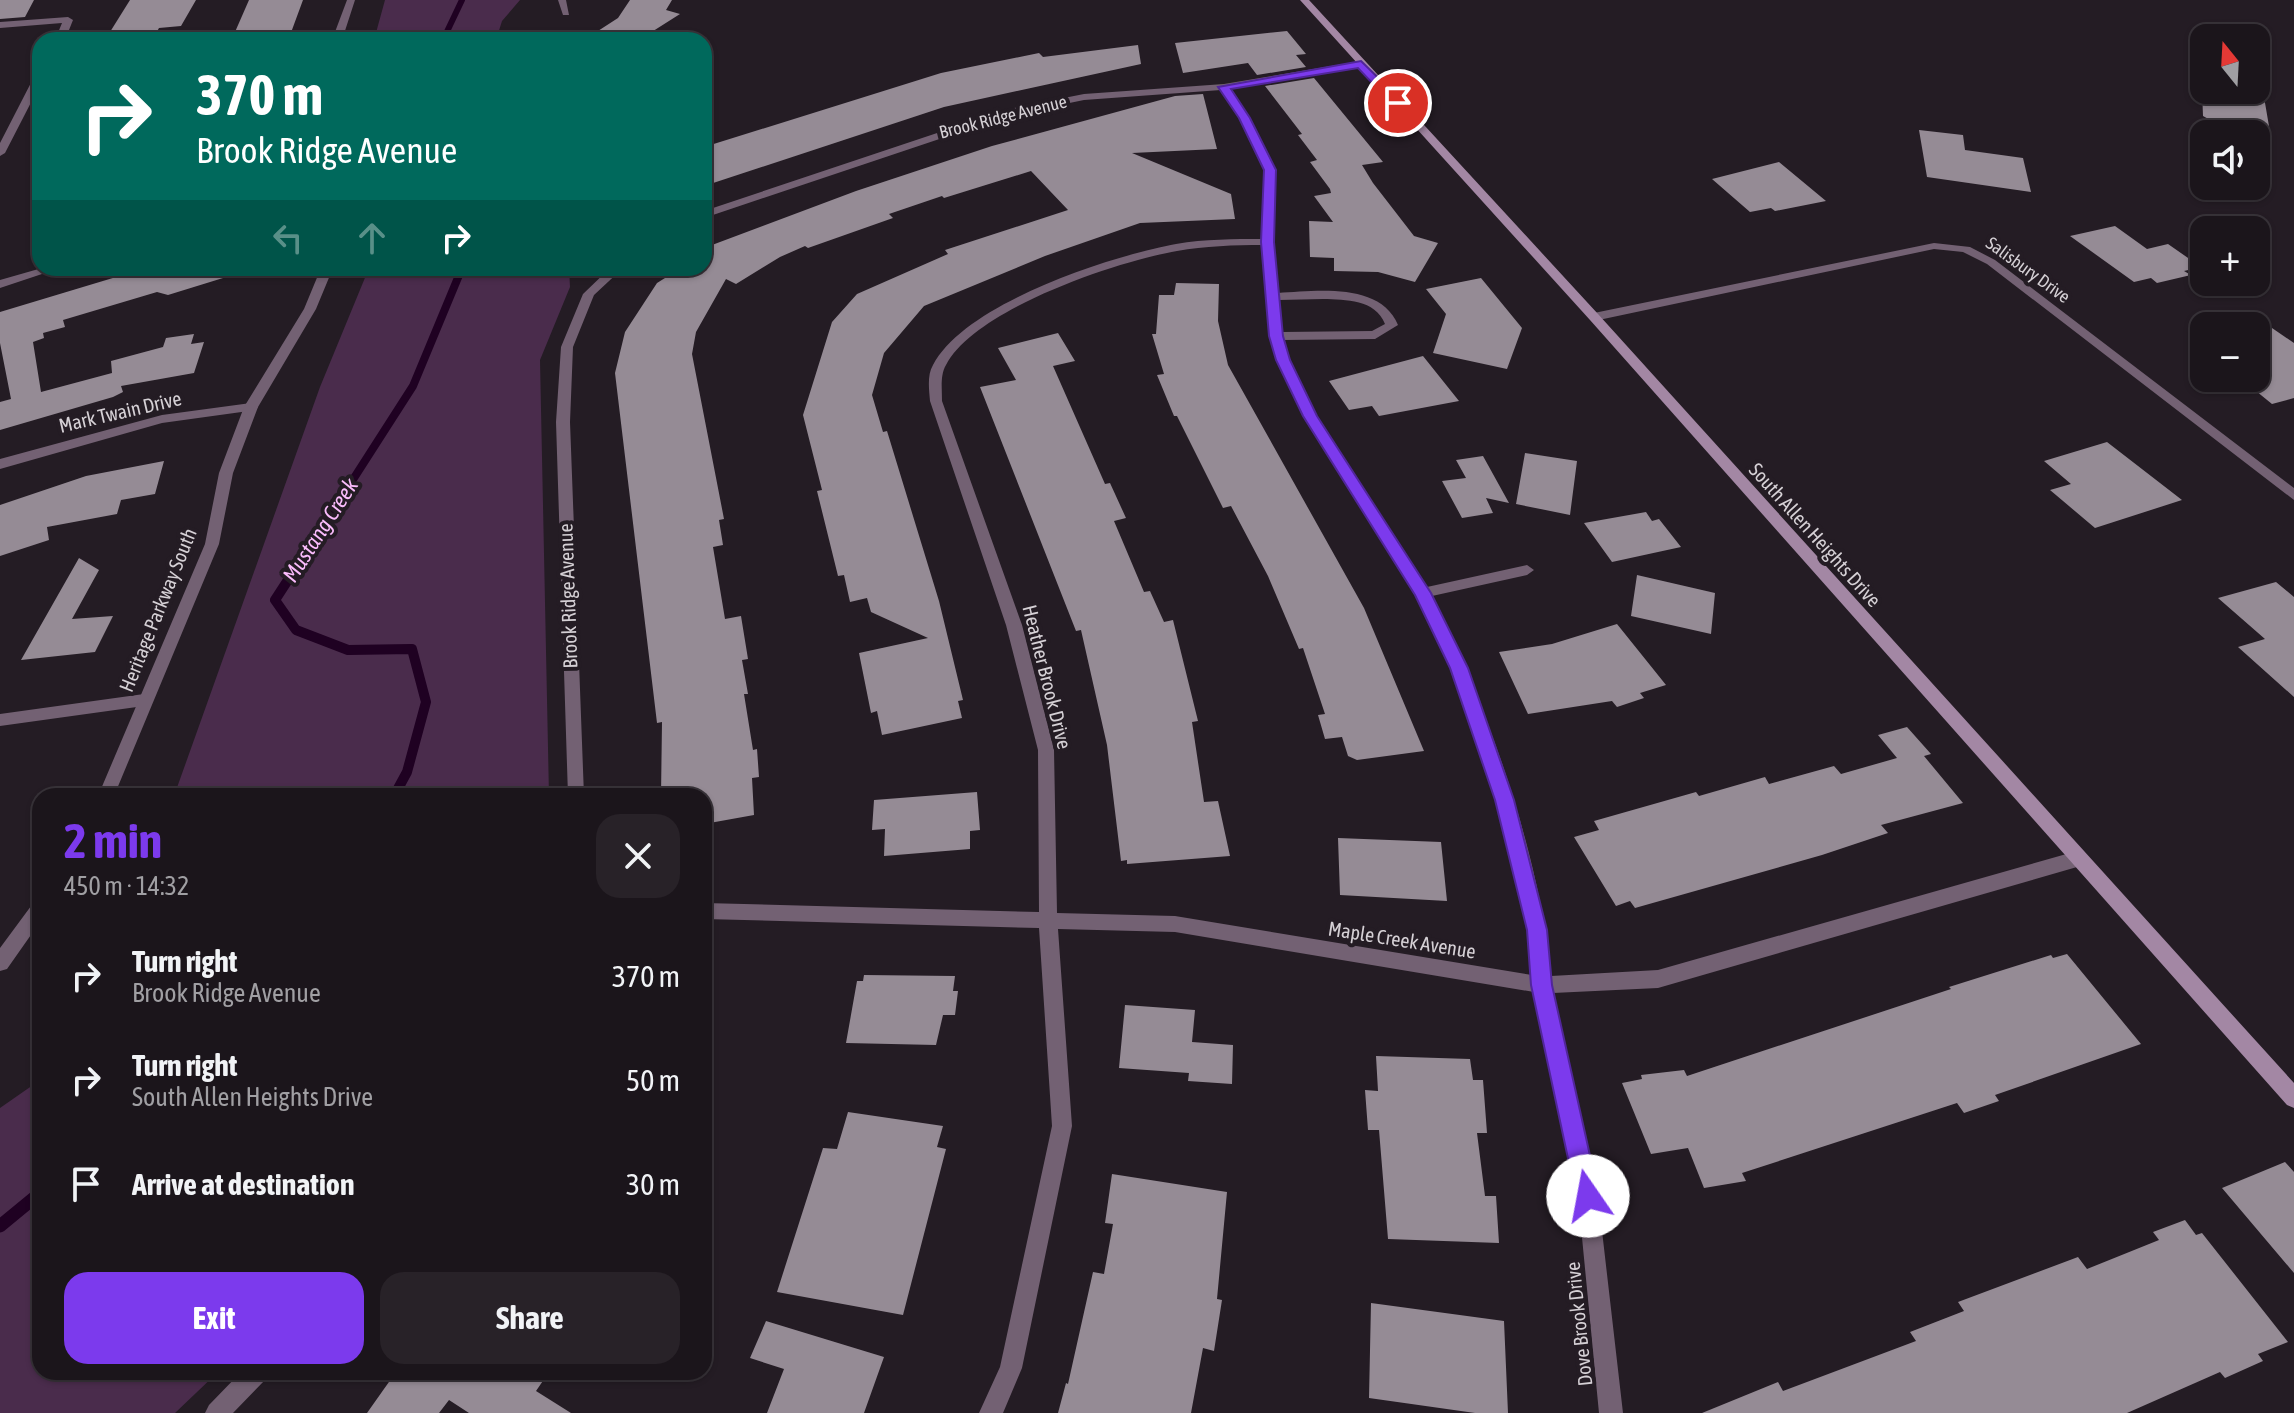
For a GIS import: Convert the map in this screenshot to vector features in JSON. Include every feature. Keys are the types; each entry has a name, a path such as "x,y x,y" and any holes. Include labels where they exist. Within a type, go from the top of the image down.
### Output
{"main road":[{"name":"South Allen Heights Drive","path":"1304,0 1594,317 2294,1098"}],"street":[{"path":"340,32 351,0"},
{"path":"562,0 566,13"},
{"path":"0,25 64,18 70,22 65,32"},
{"name":"Brook Ridge Avenue","path":"712,212 1009,112 1084,97 1224,87 1361,64"},
{"name":"Dove Brook Drive","path":"1224,87 1267,160 1272,297 1276,336 1283,360 1310,416 1423,593 1459,668 1505,800 1537,930 1542,985 1588,1196 1611,1413"},
{"path":"1,148 32,90"},
{"name":"Heather Brook Drive","path":"991,1413 1011,1368 1062,1126 1048,921 1046,750 1014,625 936,401 939,365 970,328 1101,269 1183,246 1268,242"},
{"name":"Salisbury Drive","path":"1594,317 1934,246 1966,249 2004,271 2294,495"},
{"path":"0,284 32,275"},
{"name":"Heritage Parkway South","path":"109,788 212,544 226,473 251,407 310,309 324,276"},
{"name":"Brook Ridge Avenue","path":"576,788 563,453 567,347 589,294 608,276"},
{"path":"1272,297 1326,295 1381,304 1391,314 1392,325 1375,335 1276,336"},
{"name":"Mark Twain Drive","path":"0,464 162,419 251,407"},
{"path":"1423,593 1527,570"},
{"path":"0,720 144,700"},
{"name":"Maple Creek Avenue","path":"712,911 1175,924 1542,985 1658,979 2077,859"},
{"path":"0,963 32,919"},
{"path":"217,1413 249,1380"}],"shaded area":[{"path":"385,0 520,0 502,21 499,32 376,32"},
{"path":"366,276 569,276 570,287 540,360 549,788 177,788 320,387"},
{"path":"32,1086 32,1380 210,1380 175,1413 0,1413 0,1108"}],"building":[{"path":"0,0 34,0 25,17 0,19"},
{"path":"130,0 196,0 181,26 159,28 157,32 110,32"},
{"path":"249,0 303,0 291,32 235,32"},
{"path":"630,0 672,0 666,10 680,14 652,32 596,32 618,18"},
{"path":"1287,31 1306,54 1296,55 1306,67 1257,75 1248,63 1183,73 1175,43"},
{"path":"1138,45 1141,64 944,107 712,183 712,145 941,73 1039,53 1043,57"},
{"path":"1314,78 1383,162 1362,165 1373,183 1414,236 1438,243 1415,282 1378,272 1334,271 1334,258 1310,257 1309,221 1333,222 1314,196 1331,193 1330,189 1310,162 1317,160 1298,135 1302,134 1265,86"},
{"path":"1203,94 1217,149 1132,153 1231,194 1235,219 1140,223 1045,256 924,306 884,353 872,395 883,432 887,431 939,601 963,700 958,701 962,718 882,735 877,711 871,713 859,653 928,638 871,612 867,598 850,602 844,575 838,576 817,491 822,490 803,415 832,322 857,294 948,254 945,250 1068,210 1031,171 944,198 942,196 889,214 893,218 808,248 805,246 780,257 736,284 726,279 696,332 692,354 724,519 719,520 723,545 713,547 725,619 741,616 748,659 742,660 748,694 744,694 753,750 757,749 759,777 752,778 754,815 712,823 712,788 661,788 662,722 657,723 615,373 625,332 657,283 668,276 712,276 712,245 856,191 992,146 1175,96"},
{"path":"2203,104 2265,104 2268,120 2210,120 2203,116"},
{"path":"1919,130 1963,135 1965,150 2023,158 2031,192 1927,177"},
{"path":"1779,162 1826,201 1775,211 1771,208 1750,212 1712,179"},
{"path":"2115,226 2147,249 2168,244 2190,259 2190,270 2184,271 2190,275 2157,283 2151,278 2134,282 2070,236"},
{"path":"119,276 230,276 168,295 157,292 63,320 65,327 43,333 44,338 33,342 41,392 112,373 111,361 163,347 166,338 194,334 191,344 204,342 194,373 121,386 123,392 113,397 0,430 0,402 11,399 0,343 0,312"},
{"path":"1481,278 1522,328 1507,369 1433,353 1446,314 1426,289"},
{"path":"1176,283 1219,284 1218,321 1228,365 1364,608 1424,751 1357,760 1348,756 1342,737 1325,739 1318,715 1325,714 1303,648 1299,649 1268,576 1231,506 1223,508 1177,416 1174,416 1157,375 1164,374 1152,334 1156,334 1159,295 1174,295"},
{"path":"2270,328 2294,343 2294,398 2272,404 2257,392 2270,392"},
{"path":"1058,333 1075,361 1053,366 1105,484 1110,483 1126,518 1114,521 1144,592 1150,591 1164,622 1173,620 1198,721 1192,722 1204,802 1218,801 1230,856 1127,864 1127,860 1121,861 1107,745 1081,630 1076,631 980,387 1016,380 998,348"},
{"path":"1423,356 1459,401 1379,416 1372,406 1349,410 1329,381"},
{"path":"2107,442 2182,500 2095,528 2050,490 2071,484 2044,461"},
{"path":"1525,453 1577,461 1570,515 1516,504"},
{"path":"1483,456 1509,503 1486,498 1493,513 1462,518 1442,481 1466,478 1456,460"},
{"path":"164,461 155,494 121,500 117,514 47,527 49,540 0,556 0,505 86,476"},
{"path":"1646,512 1652,521 1659,519 1681,547 1612,562 1584,523"},
{"path":"79,558 99,570 72,619 113,616 95,652 21,660"},
{"path":"1637,575 1715,593 1711,634 1631,616"},
{"path":"2276,582 2294,597 2294,697 2238,647 2265,639 2218,598"},
{"path":"1617,624 1666,685 1640,693 1644,698 1617,707 1612,701 1528,714 1499,652 1552,644"},
{"path":"1907,727 1931,754 1924,756 1963,803 1881,825 1888,833 1822,855 1635,908 1630,901 1616,906 1574,837 1599,830 1594,821 1696,792 1699,796 1765,777 1769,784 1834,766 1841,774 1897,758 1878,735"},
{"path":"977,792 980,830 970,831 970,849 884,856 885,829 872,830 874,800"},
{"path":"1338,838 1441,842 1447,901 1340,895"},
{"path":"2067,954 2141,1044 1995,1095 1999,1101 1964,1113 1957,1103 1742,1173 1746,1181 1704,1188 1688,1148 1651,1154 1622,1083 1642,1079 1641,1075 1684,1070 1687,1076 1951,989 1949,987 2051,955 2053,958"},
{"path":"864,975 955,976 953,991 958,991 955,1015 943,1015 936,1045 846,1043 857,981 863,981"},
{"path":"1125,1005 1195,1010 1192,1042 1233,1045 1232,1084 1188,1081 1189,1073 1119,1068"},
{"path":"1376,1056 1470,1059 1473,1080 1483,1080 1487,1133 1477,1133 1485,1196 1496,1196 1499,1243 1388,1239 1379,1130 1368,1130 1365,1090 1378,1091"},
{"path":"848,1112 943,1126 937,1147 946,1149 903,1315 777,1292 823,1148 837,1149"},
{"path":"2285,1162 2294,1172 2294,1273 2222,1188"},
{"path":"1112,1174 1227,1192 1217,1299 1222,1300 1214,1351 1203,1348 1191,1413 1058,1413 1068,1384 1093,1272 1104,1274 1113,1224 1105,1223"},
{"path":"2185,1220 2196,1235 2202,1233 2288,1342 2258,1354 2263,1361 2225,1378 2220,1372 2127,1413 1702,1413 1778,1382 1783,1391 1916,1341 1910,1332 1964,1311 1958,1302 2078,1257 2087,1269 2159,1240 2153,1232"},
{"path":"1371,1303 1504,1321 1508,1413 1475,1413 1369,1398"},
{"path":"766,1321 884,1357 864,1413 767,1413 784,1369 750,1358"},
{"path":"390,1380 544,1380 536,1391 571,1413 469,1413 449,1400 439,1413 367,1413"}],"waterway":[{"name":"Mustang Creek","path":"447,32 462,0"},
{"name":"Mustang Creek","path":"311,545 413,386 459,276"},
{"name":"Mustang Creek","path":"312,543 275,600 296,630 348,650 412,649 426,702 407,772 398,788"},
{"name":"Mustang Creek","path":"0,1226 32,1200"}],"route":[{"path":"1398,103 1361,64 1224,87 1245,118 1270,170 1268,242 1276,336 1283,360 1310,416 1423,593 1459,668 1505,800 1537,930 1542,985 1588,1196"}]}
